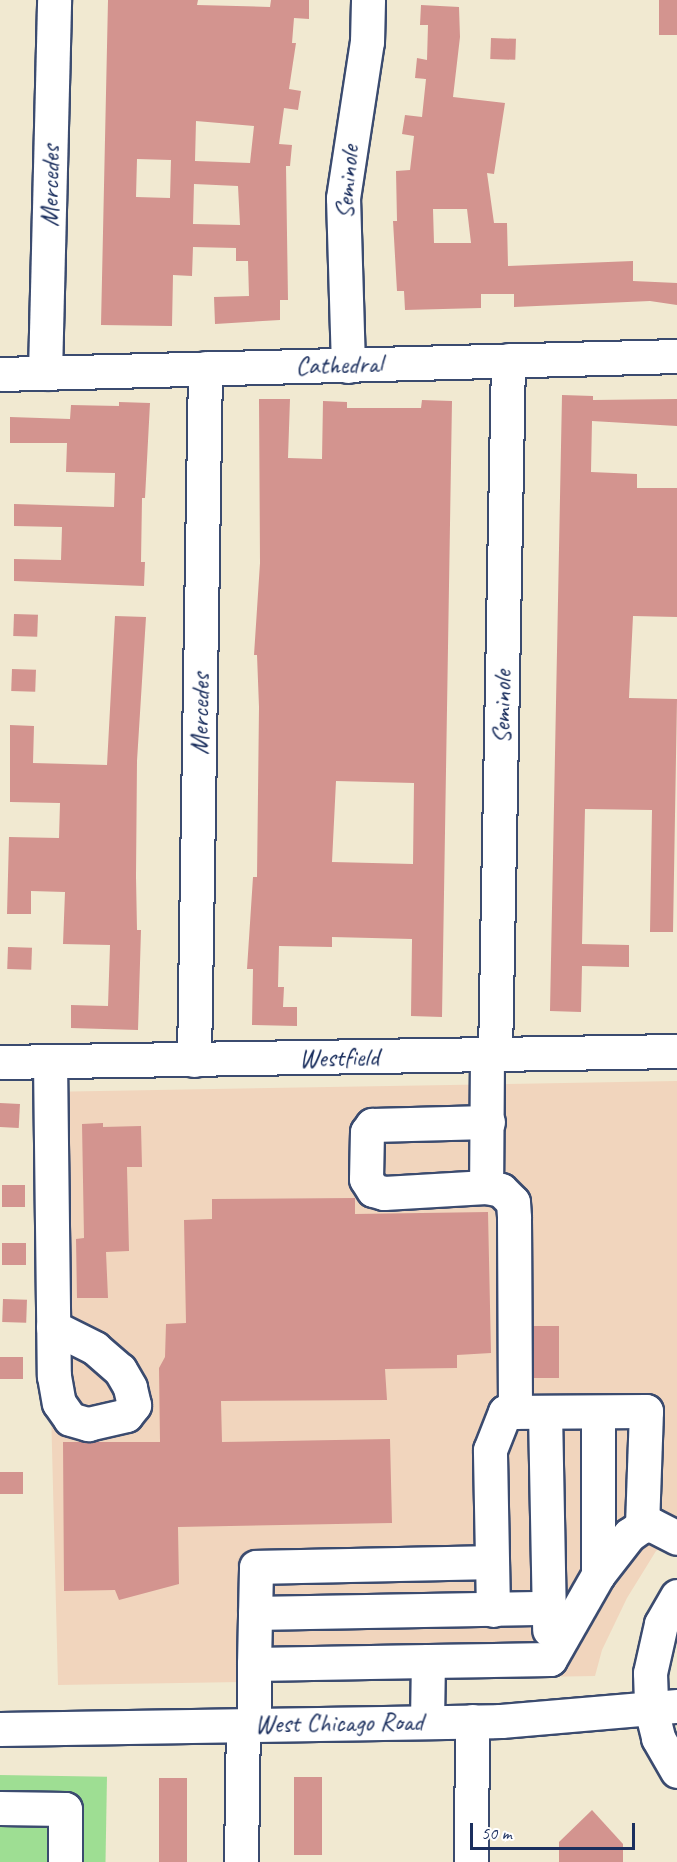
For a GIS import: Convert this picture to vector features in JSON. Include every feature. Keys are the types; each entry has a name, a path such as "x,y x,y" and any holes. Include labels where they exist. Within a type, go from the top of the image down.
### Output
{"street":[{"name":"Mercedes","path":"45,373 54,0"},
{"name":"Seminole","path":"348,366 343,198 367,42 368,0"},
{"name":"Cathedral","path":"0,374 677,356"},
{"name":"Seminole","path":"486,1187 508,360"},
{"name":"Mercedes","path":"194,1060 206,368"},
{"name":"Westfield","path":"0,1062 677,1051"},
{"path":"50,1061 53,1327"},
{"path":"488,1122 372,1125 367,1132 366,1179 374,1190 384,1193 486,1187 501,1190 513,1202 549,1608 550,1659"},
{"path":"493,1610 490,1450 505,1412 646,1411 642,1526"},
{"path":"598,1412 598,1575"},
{"path":"550,1659 598,1575 629,1535 642,1526 652,1525 677,1538"},
{"path":"241,1862 254,1664 256,1567 492,1562"},
{"path":"677,1596 655,1641 650,1673 664,1707 658,1737 677,1771"},
{"path":"255,1613 549,1608"},
{"path":"254,1664 550,1659"},
{"path":"428,1722 429,1661"},
{"name":"West Chicago Road","path":"0,1729 472,1722 577,1717 664,1707"},
{"path":"471,1862 472,1722"},
{"path":"0,1808 65,1809 65,1862"}],"shaded area":[{"path":"677,1081 677,1533 656,1551 627,1598 602,1650 595,1676 58,1685 43,1092"}],"green space":[{"path":"0,1775 107,1777 105,1862 0,1862"}],"building":[{"path":"108,0 198,0 197,5 270,7 271,0 309,0 309,19 294,18 292,43 296,43 289,89 301,91 298,110 284,108 279,144 292,145 290,166 286,166 288,300 280,300 280,320 215,324 214,297 249,296 248,261 236,261 236,248 193,247 192,276 173,275 172,326 101,325","holes":["196,121 254,126 250,163 195,161","137,159 171,160 170,198 136,197","194,184 238,186 240,225 193,224"]},
{"path":"659,0 677,0 677,35 659,35"},
{"path":"421,5 459,7 460,37 453,97 505,103 494,174 487,173 494,223 507,223 508,266 633,261 633,281 677,283 677,305 650,301 514,307 514,294 481,294 481,308 405,310 404,291 397,291 393,221 397,221 396,171 410,170 414,136 402,134 405,115 422,117 426,79 415,78 417,58 427,60 428,25 420,25","holes":["433,209 467,209 471,243 434,243"]},
{"path":"491,38 516,39 515,60 490,59"},
{"path":"562,395 593,396 593,400 677,399 677,426 592,421 591,472 637,474 637,488 677,488 677,617 633,616 629,698 677,699 673,932 650,932 652,810 585,809 582,944 629,945 629,967 582,966 581,1012 550,1011"},
{"path":"259,399 290,399 288,458 322,459 323,401 347,402 347,408 421,408 422,400 452,401 442,1017 411,1016 412,939 332,937 332,947 279,946 278,987 284,987 283,1007 297,1007 297,1026 252,1025 253,969 247,969 253,877 257,877 259,707 257,655 254,655 260,563","holes":["336,781 414,783 413,864 332,862"]},
{"path":"119,402 150,403 145,498 142,498 141,562 145,562 144,586 14,581 14,559 61,560 62,527 14,526 14,504 114,507 115,473 66,472 67,443 10,443 10,417 70,419 71,405 119,406"},
{"path":"14,614 38,615 37,637 13,636"},
{"path":"115,616 146,617 137,761 137,930 141,930 138,1030 71,1028 71,1005 108,1006 110,945 63,944 65,892 31,891 31,914 7,914 9,837 59,838 60,803 10,802 10,725 34,726 33,763 107,765"},
{"path":"12,669 36,670 35,692 11,691"},
{"path":"8,947 32,948 31,970 7,969"},
{"path":"0,1103 20,1104 19,1128 0,1127"},
{"path":"103,1123 103,1127 141,1126 142,1167 127,1167 129,1251 106,1252 108,1298 77,1298 76,1239 84,1238 82,1124"},
{"path":"2,1185 25,1185 25,1207 2,1207"},
{"path":"355,1198 355,1214 488,1212 491,1353 457,1355 457,1368 385,1369 387,1400 221,1401 222,1442 390,1439 392,1523 178,1527 179,1584 119,1600 115,1590 64,1591 63,1442 160,1442 159,1368 165,1357 166,1324 186,1323 184,1220 212,1219 212,1199"},
{"path":"2,1243 26,1243 26,1265 2,1265"},
{"path":"3,1299 27,1300 26,1323 2,1322"},
{"path":"533,1326 559,1326 559,1378 533,1378"},
{"path":"0,1357 23,1357 23,1379 0,1379"},
{"path":"0,1472 23,1472 23,1494 0,1494"},
{"path":"294,1777 322,1777 322,1855 294,1855"},
{"path":"159,1778 187,1778 187,1862 159,1862"},
{"path":"592,1810 623,1844 623,1862 559,1862 559,1842"}]}
